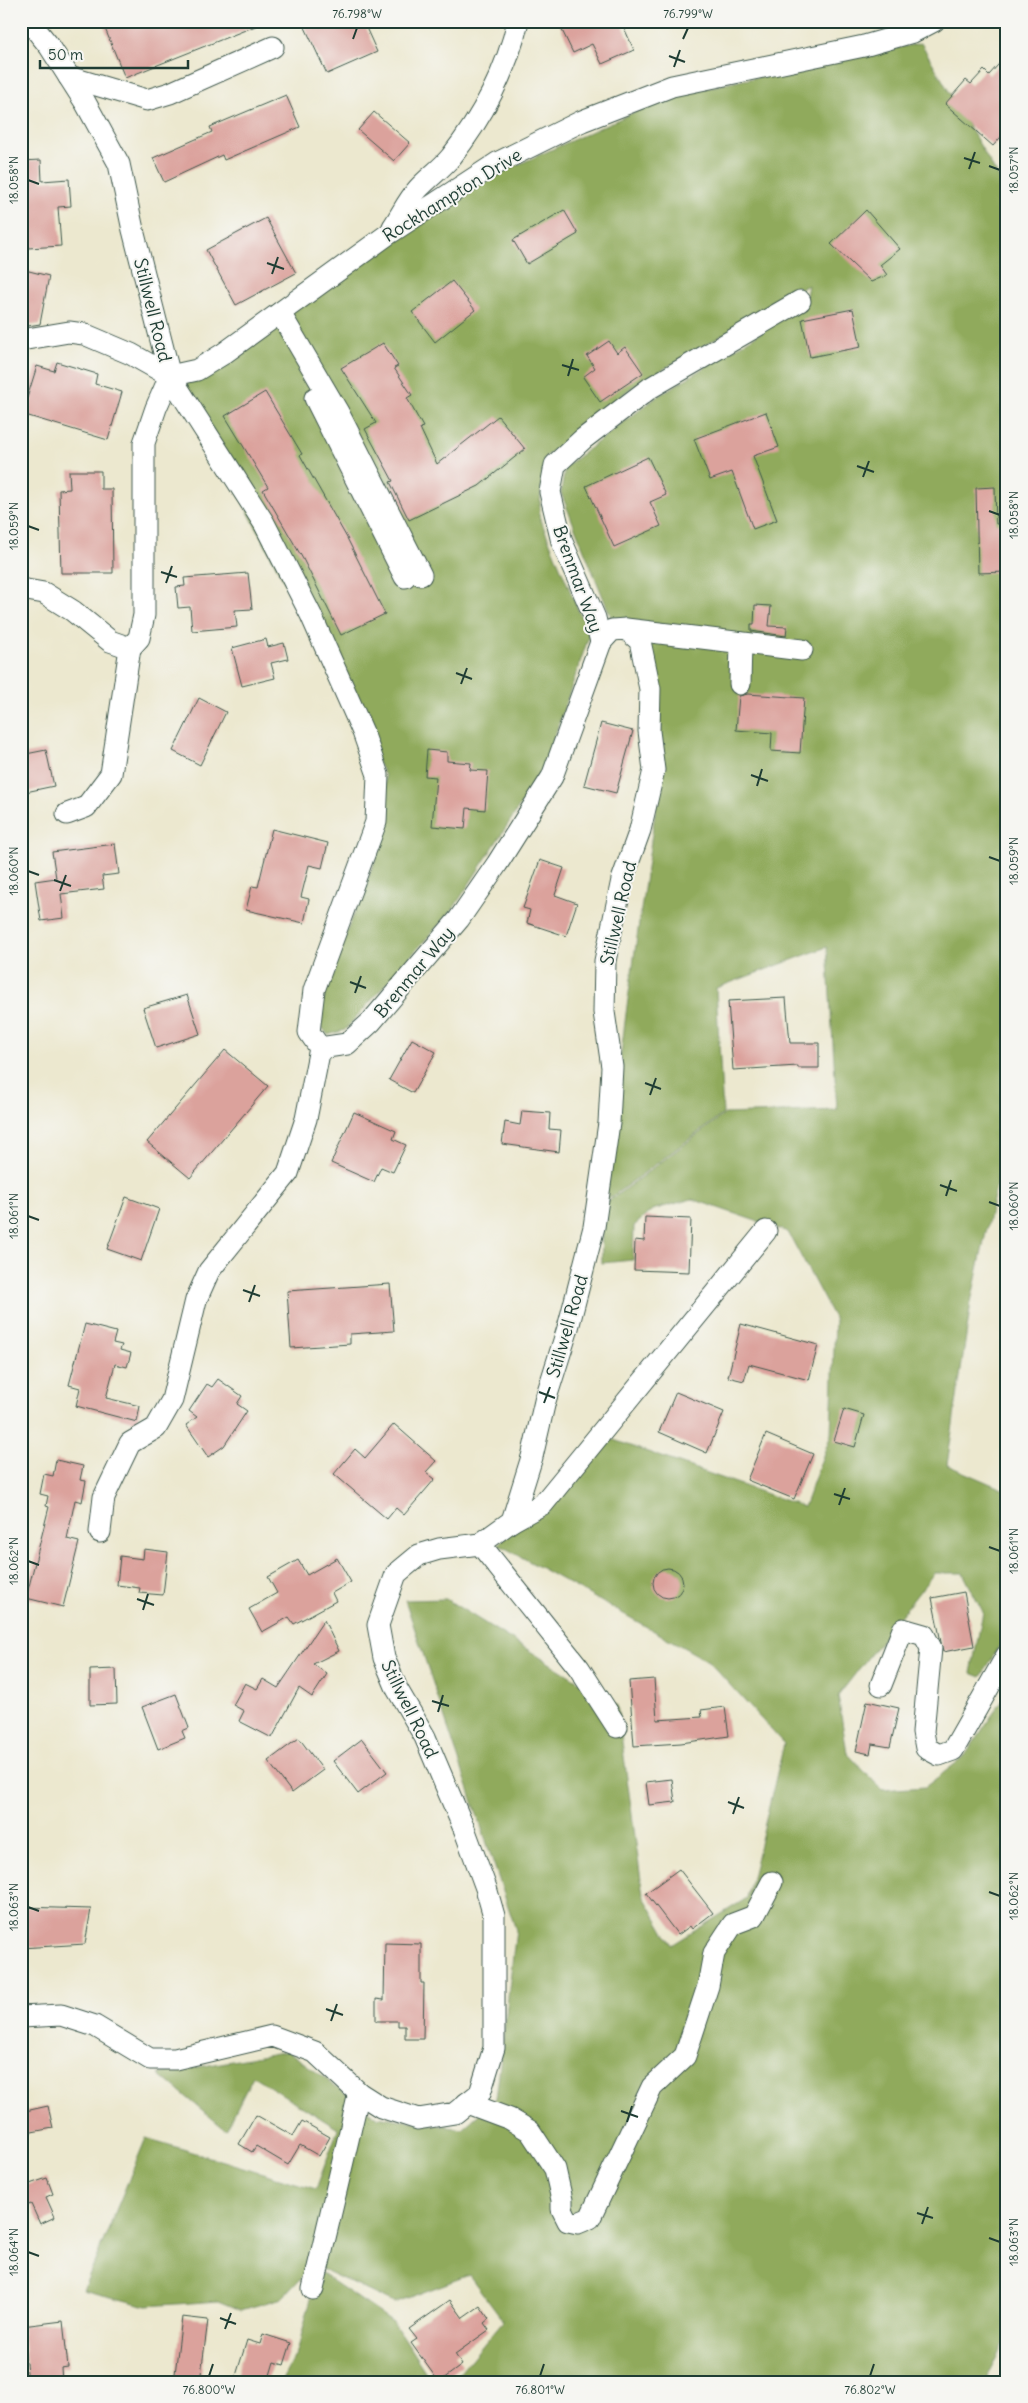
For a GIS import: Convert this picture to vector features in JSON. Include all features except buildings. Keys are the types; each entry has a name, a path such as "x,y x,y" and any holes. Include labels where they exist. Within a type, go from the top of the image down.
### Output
{"street":[{"name":"Stillwell Road","path":"29,21 50,47 69,77 118,164 170,376 144,443 144,615 139,638 130,648 111,774 86,807 67,814"},
{"path":"387,235 418,190 450,159 477,122 498,79 518,21"},
{"name":"Rockhampton Drive","path":"170,376 197,370 280,313 387,235 497,163 582,121 672,86 864,46 913,32 934,21"},
{"path":"69,77 147,100 170,93 273,47"},
{"name":"Brenmar Way","path":"320,1048 347,1044 372,1022 459,919 497,864 552,777 601,642 595,618 560,534 550,492 555,465 583,440 650,388 800,301"},
{"path":"280,313 311,366 307,380 310,388 413,576"},
{"path":"21,340 69,332 84,334 131,354 170,376 264,523 311,615 363,732 378,776 376,822 314,990 309,1032 320,1048 306,1119 288,1173 239,1237 209,1271 196,1300 172,1400 156,1428 130,1443 104,1497 100,1532"},
{"path":"21,588 44,593 72,611 110,641 130,648"},
{"name":"Stillwell Road","path":"21,2017 61,2016 95,2026 150,2059 175,2059 272,2036 315,2052 359,2092 381,2107 418,2118 455,2113 480,2093 494,2048 494,1916 486,1888 462,1823 425,1737 397,1689 384,1658 378,1625 396,1574 419,1555 439,1549 480,1544 512,1521 568,1328 594,1227 609,1123 612,1066 604,1012 605,961 622,880 640,830 654,770 649,731 650,689 640,640 626,629"},
{"path":"601,642 612,630 626,629 802,650"},
{"path":"740,684 741,643"},
{"path":"512,1521 543,1504 766,1231"},
{"path":"480,1544 579,1668 617,1726"},
{"path":"881,1685 903,1629 924,1634 931,1648 923,1732 926,1748 940,1755 953,1750 1007,1655"},
{"path":"467,2103 510,2119 530,2131 555,2170 562,2200 562,2209 568,2221 578,2223 590,2218 652,2086 685,2056 708,1986 714,1953 733,1924 754,1916 772,1882"},
{"path":"313,2289 359,2092"}],"green space":[{"path":"921,43 1007,192 1007,1135 971,1302 947,1465 1007,1491 1007,1633 981,1677 971,1673 983,1612 963,1573 934,1573 838,1696 847,1753 882,1790 925,1787 964,1757 1007,1693 1007,2338 985,2382 452,2382 503,2321 469,2275 394,2303 313,2265 282,2298 241,2310 219,2301 147,2306 83,2290 146,2138 316,2189 338,2129 253,2076 226,2130 159,2074 288,2051 376,2116 462,2129 496,2099 516,1930 405,1600 446,1599 617,1705 643,1895 672,1945 747,1898 784,1744 708,1661 498,1544 608,1438 804,1507 831,1434 835,1320 788,1232 692,1199 652,1210 634,1226 633,1260 602,1263 601,1207 725,1114 837,1110 827,947 716,988 723,1114 602,1204 627,1006 661,772 643,624 611,617 561,493 565,467 658,396 804,306 808,285 631,388 544,458 539,516 589,636 543,770 453,909 345,1030 328,1035 320,1025 322,994 386,833 385,776 179,379 502,172 672,95"},
{"path":"318,2271 393,2322 432,2382 281,2382 297,2352"}]}
